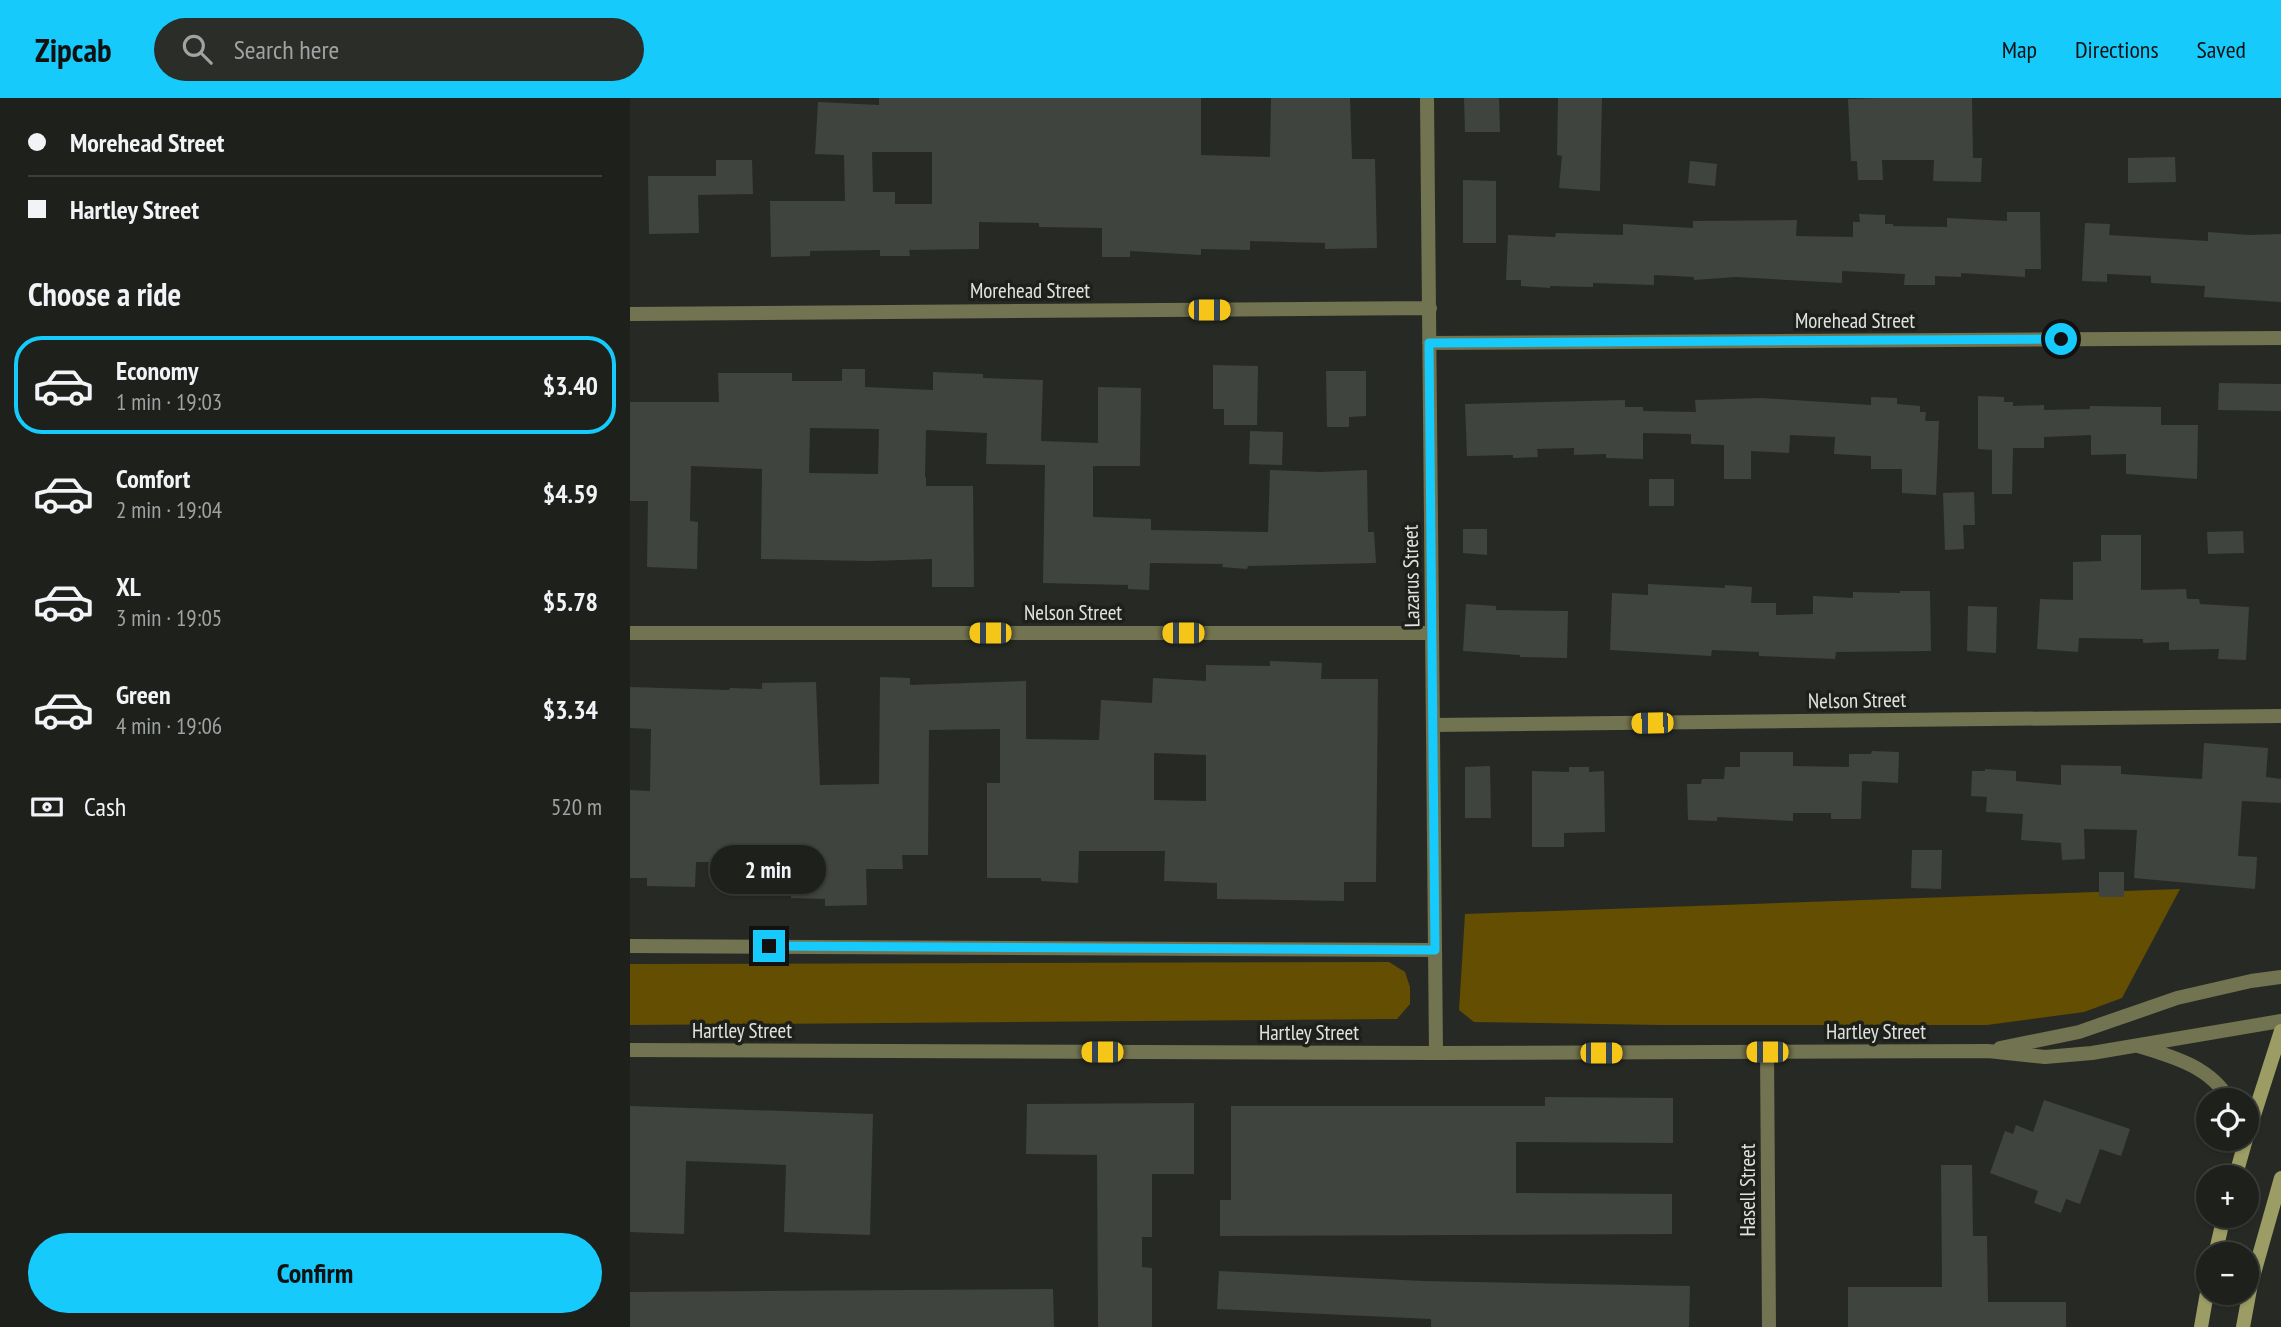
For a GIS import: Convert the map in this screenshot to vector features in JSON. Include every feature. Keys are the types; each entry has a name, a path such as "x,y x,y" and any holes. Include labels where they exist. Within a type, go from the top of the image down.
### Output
{"main road":[{"path":"2259,1100 2281,1031"},
{"path":"2238,1165 2242,1151"},
{"path":"2243,1327 2251,1284 2281,1178"},
{"path":"2201,1327 2205,1305"}],"street":[{"name":"Lazarus Street","path":"1427,98 1436,1053"},
{"name":"Morehead Street","path":"630,314 1430,308"},
{"name":"Morehead Street","path":"1429,343 2281,338"},
{"name":"Nelson Street","path":"630,633 1432,633"},
{"name":"Nelson Street","path":"1433,726 2281,716"},
{"path":"630,946 1435,950"},
{"name":"Hartley Street","path":"1988,1051 2079,1032 2176,998 2251,981 2281,978"},
{"name":"Hartley Street","path":"630,1051 1988,1051 2045,1057 2092,1053 2281,1021"},
{"name":"Hartley Street","path":"2135,1045 2201,1070 2223,1088"},
{"name":"Hasell Street","path":"1767,1052 1769,1327"},
{"path":"2240,1151 2240,1158"}],"shaded area":[{"path":"2180,889 2122,998 2084,1012 1987,1025 1661,1025 1474,1022 1459,1010 1465,914"},
{"path":"1389,962 1405,972 1410,987 1410,1004 1397,1019 630,1025 630,964"}],"building":[{"path":"879,98 1201,98 1201,155 1270,157 1271,98 1350,98 1352,159 1375,159 1377,248 1325,249 1325,243 1250,241 1250,250 1201,249 1201,255 1130,251 1130,257 1102,257 1102,228 979,222 979,249 909,250 910,256 880,256 880,250 810,251 810,256 771,257 770,201 845,201 844,155 815,154 818,102 879,105","holes":["872,152 932,152 932,204 895,204 895,192 873,192"]},
{"path":"1464,98 1499,98 1500,132 1465,132"},
{"path":"1558,98 1602,98 1600,191 1559,188 1562,156 1557,155"},
{"path":"1972,98 1973,158 1982,158 1981,182 1933,181 1934,160 1882,160 1883,180 1858,180 1857,161 1851,161 1848,99"},
{"path":"2175,157 2176,182 2128,183 2128,158"},
{"path":"716,160 752,160 753,194 698,195 699,233 649,234 648,176 716,176"},
{"path":"1690,161 1717,164 1715,186 1688,183"},
{"path":"1463,180 1496,181 1496,243 1463,243"},
{"path":"2007,212 2040,212 2041,269 2025,269 2025,277 1961,273 1961,277 1935,276 1935,285 1904,285 1905,274 1842,271 1842,283 1736,277 1694,280 1694,277 1654,275 1654,285 1593,283 1593,287 1550,288 1521,286 1521,280 1506,280 1508,235 1623,235 1623,224 1693,228 1693,221 1797,220 1796,236 1853,237 1853,222 1860,222 1859,214 1885,215 1885,224 1893,226 1947,227 1947,218 2007,221"},
{"path":"2085,223 2110,224 2109,235 2208,241 2208,232 2281,234 2281,302 2204,297 2205,286 2151,283 2151,276 2107,274 2107,282 2082,281"},
{"path":"1213,365 1258,366 1257,425 1224,425 1224,409 1213,409"},
{"path":"842,369 865,369 865,387 933,390 933,372 983,374 983,378 1043,380 1041,441 1098,443 1098,387 1141,388 1140,466 1093,466 1093,517 1151,519 1151,530 1268,532 1270,470 1367,470 1368,532 1374,532 1376,563 1248,566 1247,569 1222,567 1223,564 1150,563 1149,590 1128,589 1128,585 1043,583 1045,465 986,464 987,433 926,430 926,486 973,486 974,587 932,587 932,559 761,559 762,469 691,466 690,521 698,522 697,569 647,567 648,501 630,501 630,402 719,402 718,373 792,373 792,381 842,381","holes":["810,428 879,429 878,474 809,473"]},
{"path":"1326,371 1366,371 1366,416 1349,417 1349,427 1327,427"},
{"path":"2219,383 2281,384 2281,411 2218,410"},
{"path":"1978,396 2004,397 2004,402 2013,402 2013,406 2044,405 2044,410 2090,409 2090,406 2161,407 2161,425 2198,425 2197,479 2126,474 2126,454 2091,455 2091,435 2044,437 2044,448 2013,448 2012,494 1992,494 1992,450 1978,449"},
{"path":"1871,397 1897,398 1897,404 1920,406 1920,412 1926,412 1925,421 1939,421 1936,495 1902,493 1902,469 1871,469 1871,456 1834,454 1835,437 1790,435 1789,453 1751,451 1751,479 1724,479 1724,445 1691,444 1691,434 1643,433 1643,459 1606,458 1606,454 1574,455 1574,448 1537,449 1538,457 1467,456 1465,404 1625,400 1625,407 1643,407 1643,411 1696,412 1695,400 1761,398 1871,405"},
{"path":"1250,431 1283,432 1282,465 1249,464"},
{"path":"1649,479 1674,479 1674,506 1649,506"},
{"path":"1974,492 1975,525 1963,525 1964,549 1945,550 1943,493"},
{"path":"1463,529 1487,529 1487,555 1463,553"},
{"path":"2243,531 2244,553 2208,554 2207,532"},
{"path":"2101,535 2141,535 2141,590 2186,589 2187,599 2199,599 2200,604 2249,607 2246,660 2218,659 2219,649 2169,650 2169,642 2143,643 2143,639 2079,638 2078,652 2037,649 2040,599 2073,600 2073,562 2101,561"},
{"path":"1648,584 1752,587 1751,603 1776,603 1776,615 1813,614 1813,596 1853,598 1853,592 1930,591 1931,651 1836,652 1835,659 1759,656 1759,652 1712,650 1711,656 1610,650 1612,593 1648,595"},
{"path":"1466,604 1496,606 1496,610 1568,611 1567,658 1520,657 1463,651"},
{"path":"1968,606 1997,607 1996,653 1967,651"},
{"path":"1270,661 1322,663 1321,679 1378,679 1376,882 1344,882 1344,901 1217,899 1217,883 1164,881 1165,851 1079,851 1078,883 1041,881 1041,878 987,878 987,783 1000,783 1000,729 929,730 928,855 902,855 903,869 866,869 867,905 825,906 825,899 791,898 791,881 774,881 774,877 738,876 738,862 696,862 695,887 647,886 647,878 630,878 630,790 650,791 651,729 630,728 630,687 729,690 762,689 762,683 816,682 820,785 879,784 880,677 910,678 910,685 1026,681 1026,739 1099,740 1101,700 1152,703 1153,678 1206,681 1206,665 1270,666","holes":["1154,753 1206,755 1206,801 1154,800"]},
{"path":"2204,743 2268,748 2266,777 2281,779 2281,803 2242,801 2238,856 2257,857 2255,889 2134,878 2137,830 2084,829 2085,859 2062,860 2061,843 2021,840 2023,814 1986,812 1987,797 1971,796 1972,771 1985,769 2016,771 2016,781 2061,785 2061,765 2121,766 2121,774 2202,779"},
{"path":"1872,751 1899,752 1898,783 1862,781 1861,819 1831,819 1831,813 1793,813 1793,821 1717,817 1717,821 1688,820 1687,784 1701,784 1702,779 1724,779 1725,767 1740,767 1740,752 1793,752 1793,766 1849,767 1849,754 1871,754"},
{"path":"1490,766 1491,818 1465,818 1465,767"},
{"path":"1569,767 1589,767 1589,772 1604,771 1605,832 1564,833 1564,847 1532,847 1532,771 1569,772"},
{"path":"1912,850 1942,850 1941,889 1911,888"},
{"path":"2099,872 2124,872 2124,897 2099,897"},
{"path":"1545,1097 1673,1098 1673,1143 1516,1142 1516,1193 1672,1194 1672,1234 1220,1236 1220,1200 1231,1200 1231,1106 1545,1106"},
{"path":"2044,1100 2130,1129 2121,1156 2100,1149 2080,1204 2066,1199 2061,1213 2034,1203 2038,1191 1990,1173 2005,1131 2013,1134 2016,1125 2033,1132"},
{"path":"1194,1103 1194,1174 1152,1174 1152,1237 1142,1237 1142,1267 1152,1268 1152,1327 1098,1327 1097,1155 1026,1154 1027,1104"},
{"path":"630,1106 873,1114 870,1235 784,1232 786,1165 686,1161 684,1234 630,1232"},
{"path":"1941,1165 1972,1165 1973,1236 1987,1236 1988,1302 2066,1302 2066,1327 1848,1327 1848,1287 1942,1287"},
{"path":"1219,1271 1423,1281 1690,1286 1689,1327 1431,1327 1431,1319 1217,1309"},
{"path":"1053,1289 1054,1327 630,1327 630,1292"}],"route":[{"path":"769,946 1435,950 1429,343 2061,339"}]}
